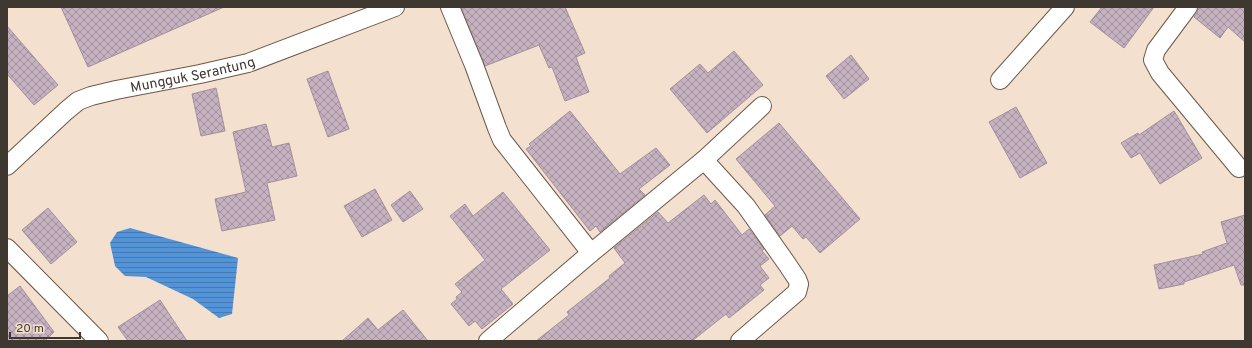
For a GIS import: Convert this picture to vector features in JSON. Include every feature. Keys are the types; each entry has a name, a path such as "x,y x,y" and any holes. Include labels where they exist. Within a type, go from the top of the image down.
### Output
{"street":[{"name":"Mungguk Serantung","path":"7,166 78,101 116,90 248,63 395,7"},
{"path":"450,7 474,65 502,140 591,252"},
{"path":"1000,80 1065,7"},
{"path":"1188,7 1156,50 1153,60 1160,73 1239,168"},
{"path":"488,341 591,252 704,160 762,106"},
{"path":"704,160 746,206 787,264 799,284 797,292 740,341"},
{"path":"7,248 99,341"}],"water":[{"path":"130,228 238,258 232,314 219,318 193,299 146,277 125,276 115,266 110,243 117,232"}],"building":[{"path":"61,7 224,7 88,67"},
{"path":"461,7 565,7 585,53 576,57 589,92 565,101 552,67 549,68 539,45 485,66"},
{"path":"1102,7 1154,7 1124,48 1090,22"},
{"path":"1198,7 1245,7 1245,42 1228,27 1220,38 1194,17 1197,13"},
{"path":"7,26 58,85 34,105 7,74"},
{"path":"734,51 763,85 707,133 670,89 700,64 708,73"},
{"path":"851,55 869,79 844,99 826,76"},
{"path":"328,71 349,129 328,137 307,79"},
{"path":"216,88 225,131 201,136 192,94"},
{"path":"1016,107 1047,163 1020,178 989,122"},
{"path":"570,111 620,174 656,148 670,165 639,189 645,195 600,232 596,226 590,231 526,149 531,146 529,144"},
{"path":"1174,111 1202,158 1160,184 1140,153 1131,158 1121,143 1138,133 1139,135"},
{"path":"779,123 860,219 820,253 806,237 803,239 792,226 780,236 765,215 775,206 736,159"},
{"path":"266,124 272,147 289,143 297,176 267,183 275,220 222,231 215,199 246,192 233,132"},
{"path":"375,189 392,220 362,237 344,206"},
{"path":"410,191 423,209 403,222 391,205"},
{"path":"503,192 550,250 501,289 513,304 482,329 475,321 469,326 451,304 462,292 455,284 485,260 450,216 465,204 473,216"},
{"path":"704,195 711,204 715,200 742,235 749,229 764,249 762,251 769,259 760,266 769,278 760,285 764,290 729,318 726,314 692,341 536,341 569,315 567,312 610,278 609,276 625,263 614,248 658,212 668,223"},
{"path":"48,208 77,242 51,264 22,230"},
{"path":"1245,215 1245,285 1241,285 1234,265 1184,282 1184,284 1159,289 1154,265 1203,254 1202,252 1227,243 1221,222"},
{"path":"20,286 54,332 45,341 7,341 7,296"},
{"path":"160,300 187,341 128,341 118,327"},
{"path":"403,310 428,341 342,341 368,318 378,330"}]}
